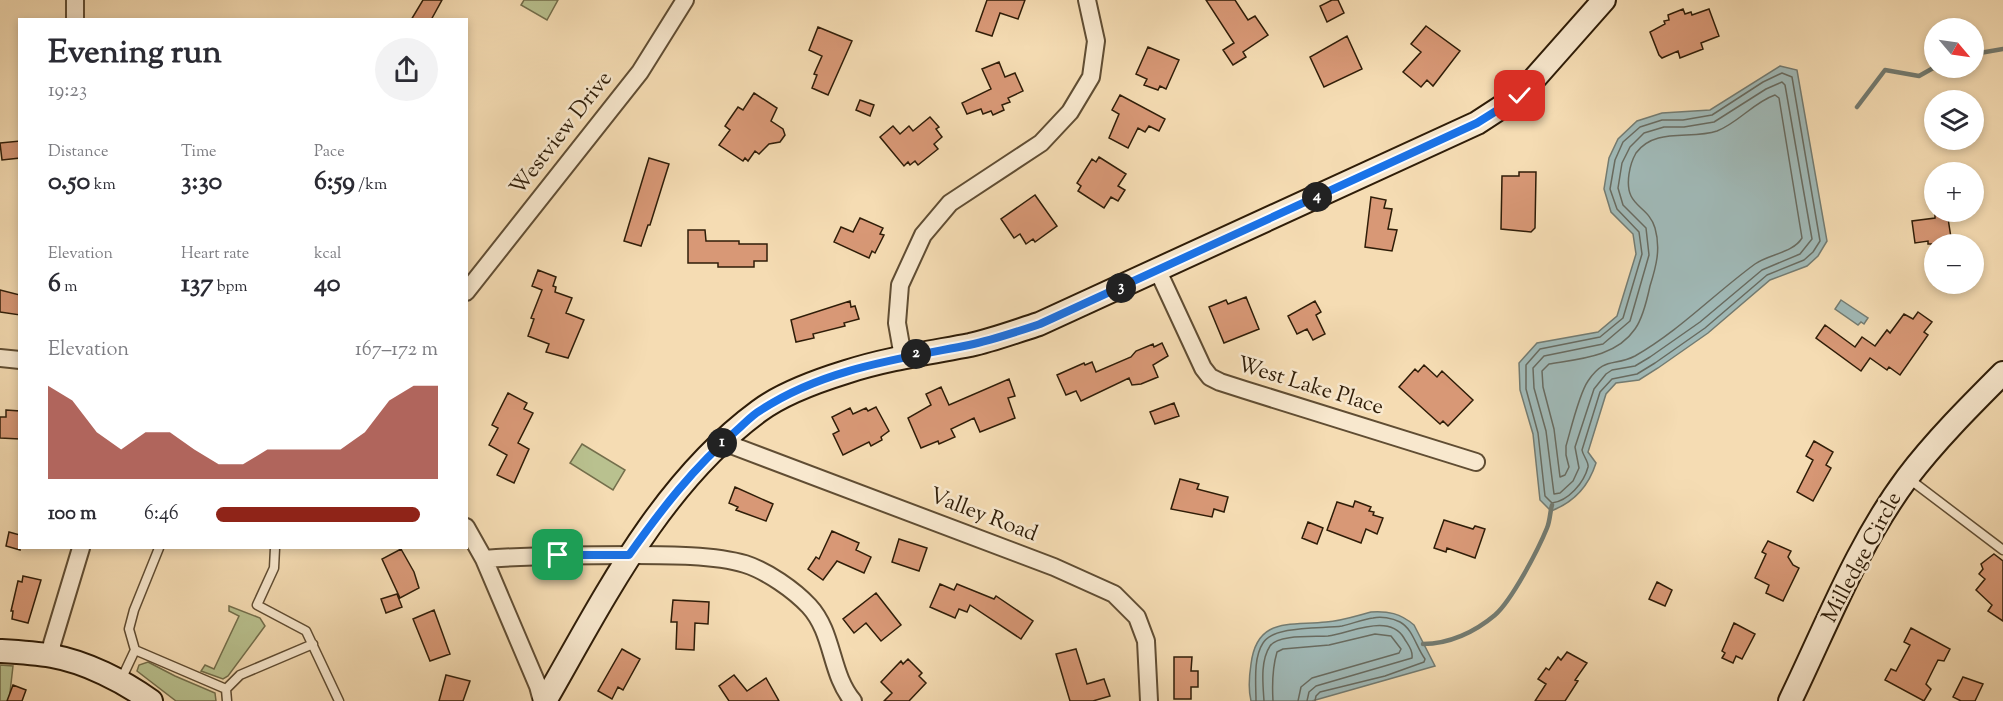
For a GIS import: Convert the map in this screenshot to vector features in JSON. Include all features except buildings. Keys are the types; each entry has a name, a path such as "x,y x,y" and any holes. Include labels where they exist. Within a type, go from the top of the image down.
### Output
{"main road":[{"path":"543,701 629,555 669,499 723,442 760,410 803,388 845,372 903,357 972,344 1040,324 1477,123 1520,96 1604,0"},
{"name":"Milledge Circle","path":"1790,701 1868,540 1907,478 2003,373"},
{"path":"0,651 52,656 120,682 151,701"}],"street":[{"path":"75,0 75,18"},
{"name":"Westview Drive","path":"468,289 640,72 685,0"},
{"path":"903,357 897,323 900,285 923,235 950,203 1041,143 1070,112 1091,77 1096,41 1088,0"},
{"name":"West Lake Place","path":"1158,271 1203,368 1210,377 1476,462"},
{"path":"0,358 18,360"},
{"name":"Valley Road","path":"723,442 1054,567 1114,594 1137,617 1146,641 1149,701"},
{"path":"468,531 484,559 543,701"},
{"path":"52,656 52,644 81,549"},
{"path":"484,559 558,555 682,555 745,564 791,588 812,609 826,635 844,690 853,701"}],"lane":[{"path":"1907,478 2003,550"},
{"path":"120,682 135,650 129,628 134,610 159,549"},
{"path":"275,549 274,568 257,604 306,631 339,701"},
{"path":"227,701 226,689 240,675 313,644"},
{"path":"135,650 226,689"}],"green space":[{"path":"524,0 558,0 547,20 521,5"},
{"path":"582,444 625,470 613,490 570,463"},
{"path":"229,606 260,618 265,626 228,676 223,679 201,671 205,665 214,669 239,616 229,611"},
{"path":"148,662 215,693 216,701 176,701 137,671 139,665"},
{"path":"0,665 13,666 9,701 0,701"}],"water":[{"path":"1780,66 1797,70 1827,241 1818,256 1807,266 1770,280 1708,333 1658,368 1639,380 1616,383 1606,394 1588,452 1596,463 1589,479 1574,498 1551,511 1540,500 1533,434 1520,390 1519,363 1537,343 1598,332 1617,316 1636,254 1633,234 1611,212 1604,189 1609,158 1618,139 1637,121 1662,113 1710,110"},
{"path":"1841,300 1868,318 1864,324 1861,322 1858,325 1835,309"},
{"path":"1371,612 1394,614 1414,625 1435,666 1312,701 1251,701 1249,678 1254,649 1260,638 1268,631 1277,627 1332,621"}],"waterway":[{"path":"1984,52 2003,49"},
{"path":"1857,107 1885,70 1919,76 1924,73"},
{"path":"1423,644 1442,642 1470,632 1502,608 1517,587 1537,549 1548,525 1552,505"}],"route":[{"path":"558,555 629,555 669,499 723,442 760,410 803,388 845,372 903,357 972,344 1040,324 1214,246 1477,123 1520,96"}]}
